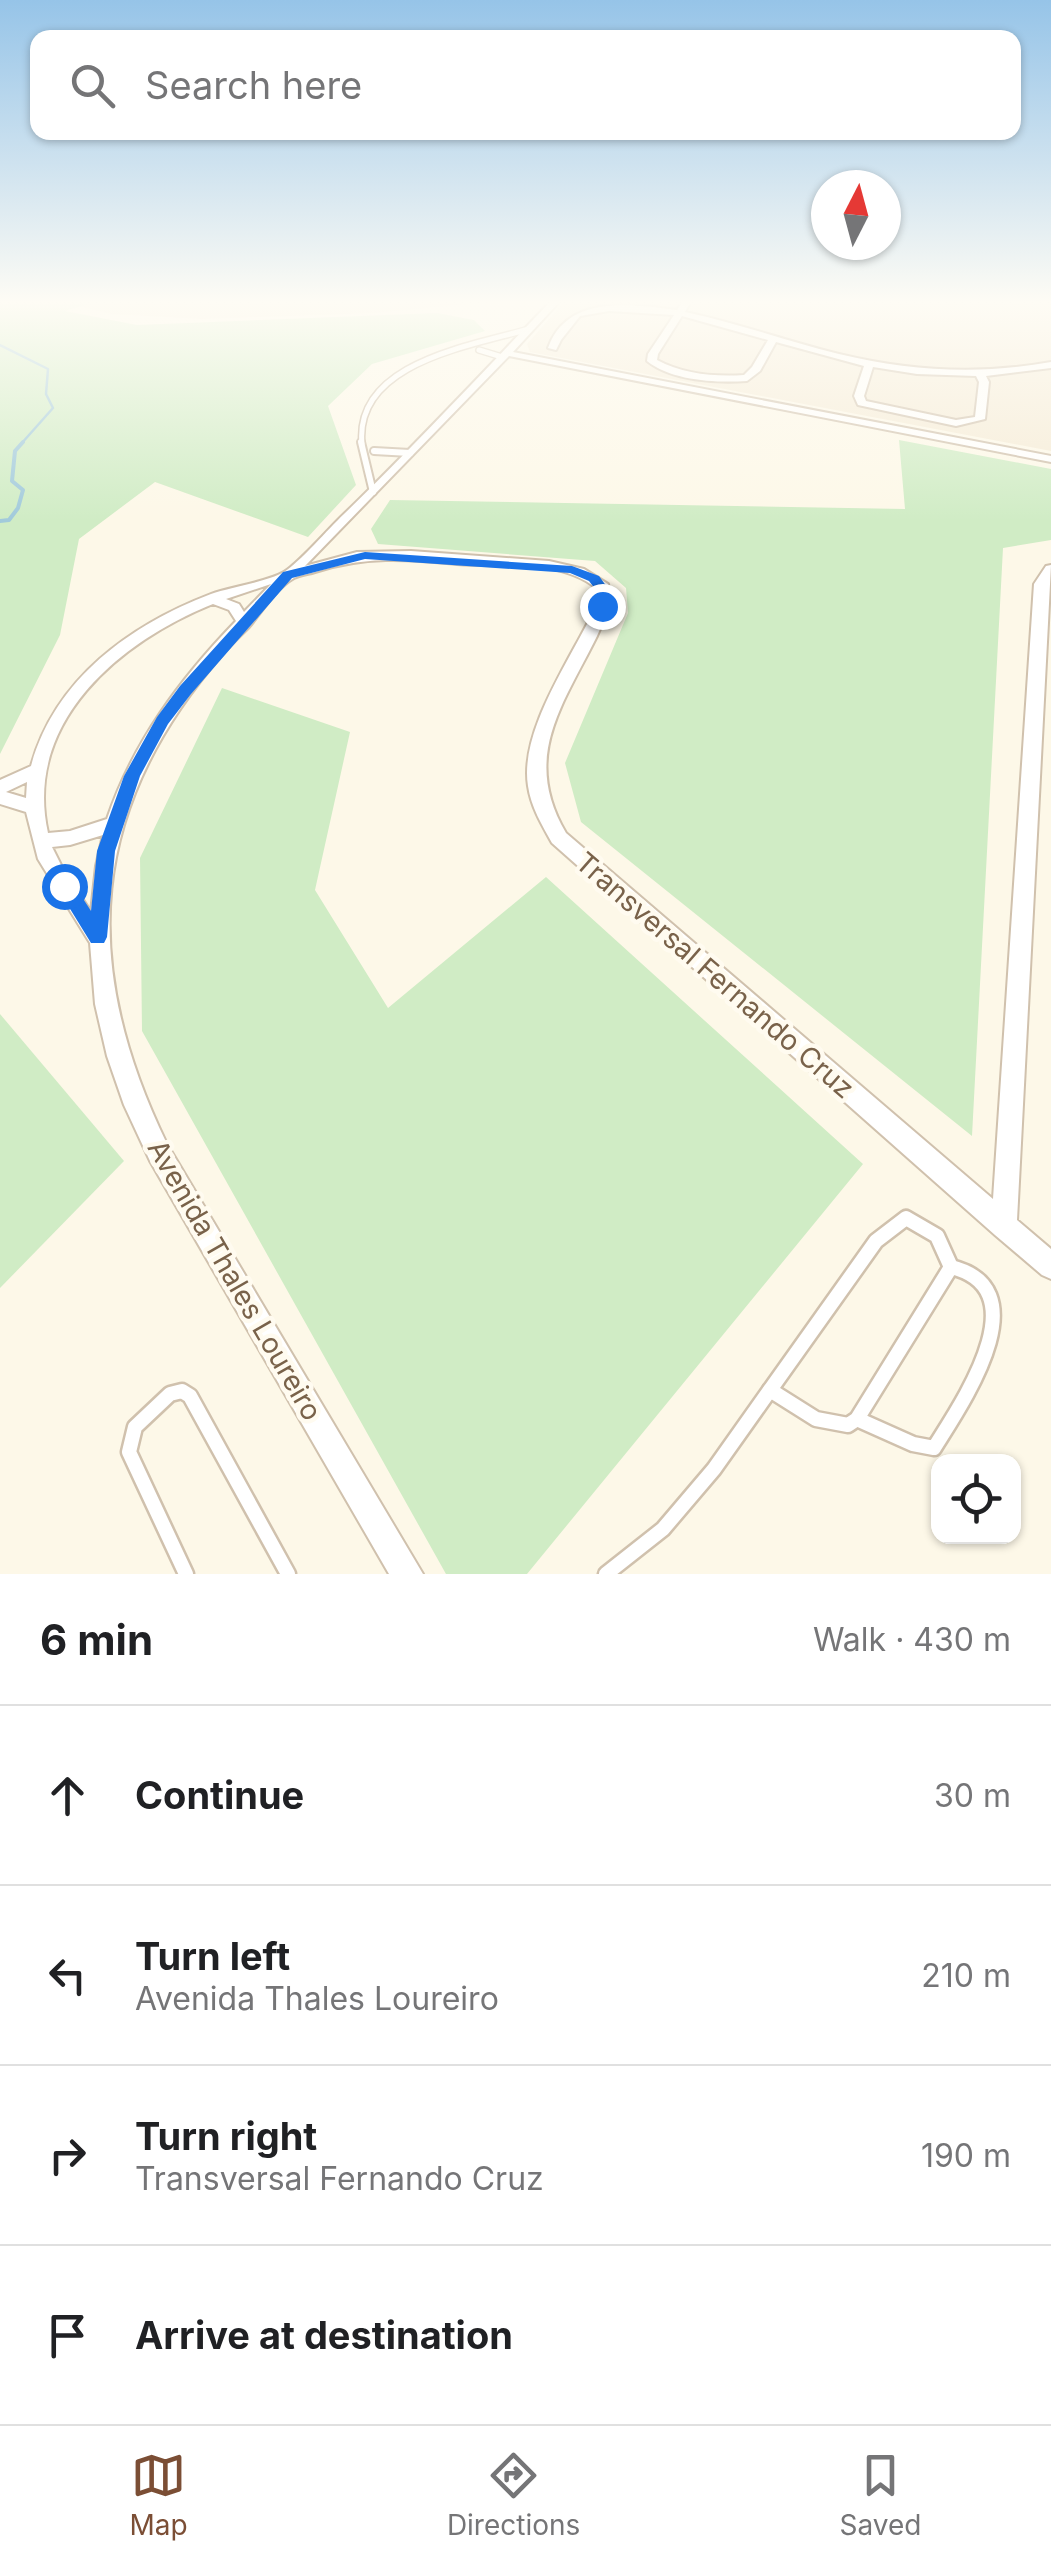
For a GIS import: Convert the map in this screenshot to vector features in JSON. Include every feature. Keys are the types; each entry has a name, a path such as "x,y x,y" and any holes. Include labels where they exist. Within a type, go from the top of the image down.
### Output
{"street":[{"name":"Avenida Thales Loureiro","path":"406,1573 161,1159 118,1062 103,1006 97,937 106,851 114,824 132,776 162,721 288,575 486,374"},
{"path":"607,374 1051,458"},
{"path":"707,374 740,379 748,374"},
{"path":"866,374 859,396 862,403 956,424 971,424 980,419 984,382 981,374"},
{"path":"331,533 365,555"},
{"name":"Transversal Fernando Cruz","path":"40,841 34,808 37,771 59,715 103,660 157,622 288,575 365,555 572,570 594,578 603,587 602,606 550,716 536,765 542,809 559,838 1051,1266"},
{"path":"1004,1226 1041,584 1051,569"},
{"path":"217,600 242,614 245,622"},
{"path":"0,787 37,771"},
{"path":"0,797 34,808"},
{"path":"97,937 40,841 70,838 114,824"}],"lane":[{"path":"373,492 362,428 364,410 375,394 401,374"},
{"path":"374,451 410,454"},
{"path":"606,1574 663,1529 714,1469 769,1390 876,1242 906,1218 930,1229 943,1243 951,1267 858,1419 848,1425 816,1418 769,1390"},
{"path":"858,1419 912,1444 934,1448 994,1340 994,1309 984,1287 965,1269 951,1267"},
{"path":"186,1574 128,1452 135,1427 170,1394 182,1391 190,1396 288,1574"}],"shaded area":[{"path":"648,374 1051,374 1051,451"}],"green space":[{"path":"0,374 361,374 328,406 356,485 308,537 155,482 79,539 60,635 0,754"},
{"path":"899,440 1051,469 1051,540 1003,548 972,1136 581,822 565,763 628,613 626,588 595,561 378,544 371,529 390,500 905,509"},
{"path":"222,688 350,732 315,890 388,1008 546,877 863,1164 527,1574 446,1574 142,1031 140,858"},
{"path":"0,1014 124,1161 0,1288"}],"waterway":[{"path":"21,444 53,408 46,394 48,374"},
{"path":"0,521 9,520 18,508 23,490 12,481 15,451 23,442"}],"route":[{"path":"64,886 97,937 106,851 132,776 162,721 186,690 288,575 365,555 536,565 582,572 594,578 603,587 602,606"}]}
